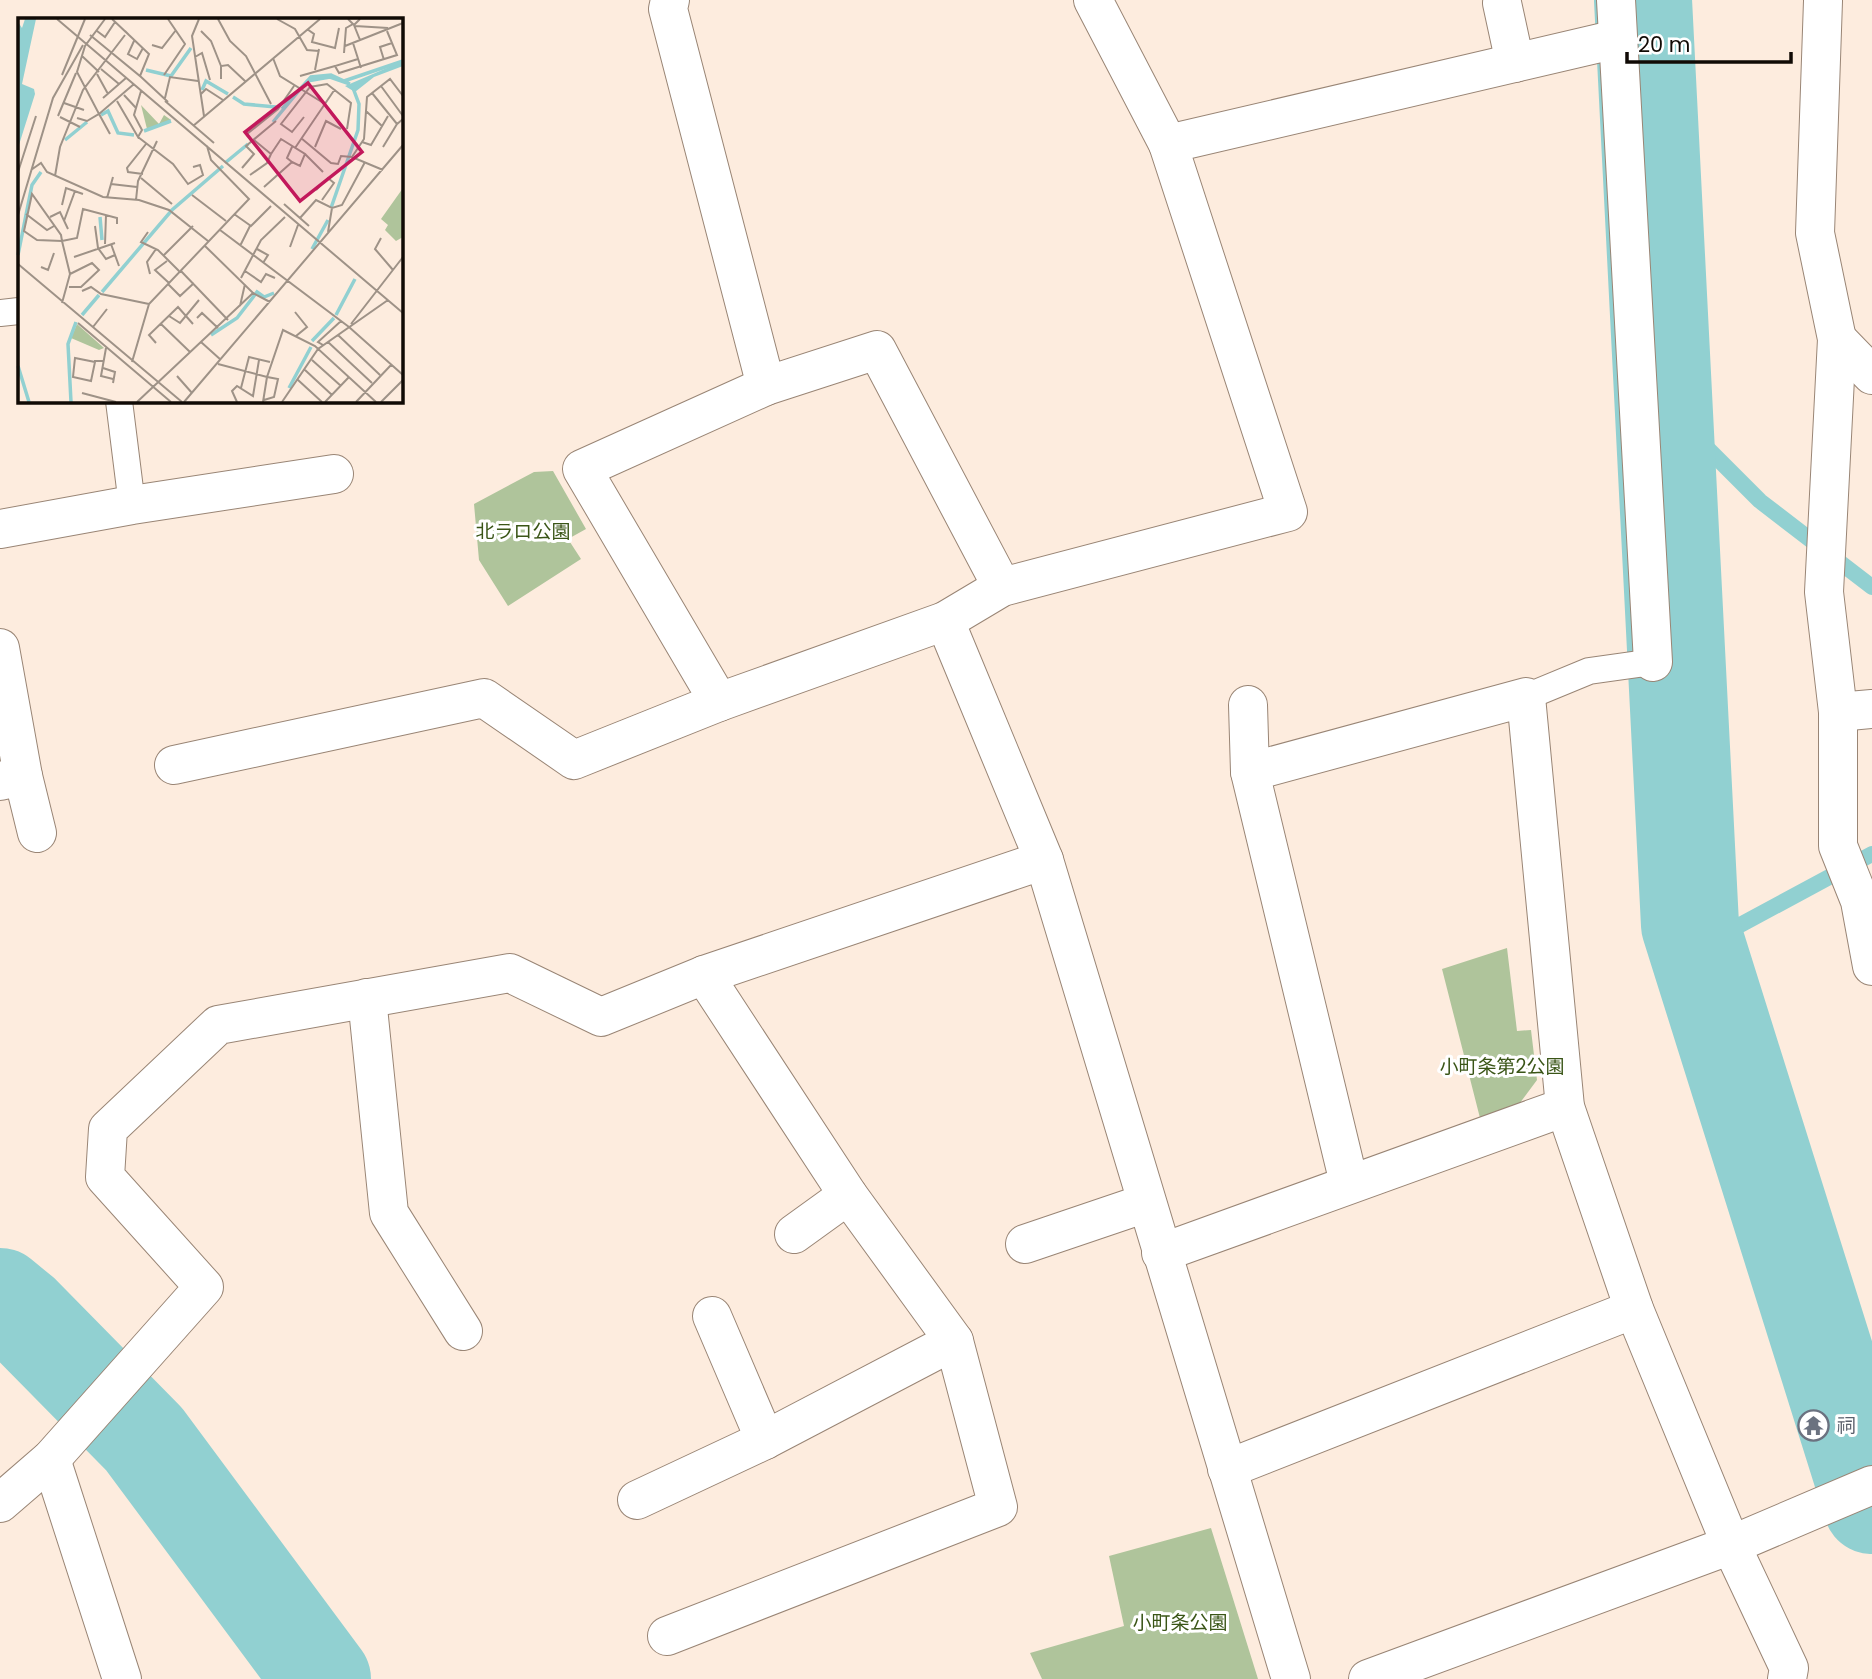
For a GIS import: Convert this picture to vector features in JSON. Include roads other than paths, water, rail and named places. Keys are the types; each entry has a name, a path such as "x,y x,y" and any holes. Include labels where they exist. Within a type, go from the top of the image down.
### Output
{"street":[{"path":"670,0 672,22 766,386"},
{"path":"174,765 484,698 574,760 719,702 945,621 1002,587 1288,512 1168,144 1093,0"},
{"path":"1616,0 1653,663"},
{"path":"1823,1 1815,233 1837,339 1824,593 1855,711 1838,846 1860,901 1872,966"},
{"path":"1502,3 1516,63"},
{"path":"1168,144 1617,39"},
{"path":"1837,339 1872,375"},
{"path":"719,702 582,469 766,386 877,350 1002,587"},
{"path":"0,529 132,505 334,474"},
{"path":"945,621 1044,860 1291,1679"},
{"path":"0,648 11,778 37,833"},
{"path":"1250,772 1527,697 1565,1107 1634,1309 1731,1545 1789,1668 1787,1679"},
{"path":"1248,705 1250,772 1349,1183"},
{"path":"0,1503 51,1459 204,1287 105,1177 108,1129 218,1025 510,973 601,1017 704,975 1044,860"},
{"path":"667,1636 998,1507 954,1341 848,1195 704,975"},
{"path":"367,999 389,1213 463,1331"},
{"path":"1161,1253 1565,1107"},
{"path":"794,1234 848,1195"},
{"path":"1025,1244 1146,1203"},
{"path":"1227,1469 1634,1309"},
{"path":"712,1316 765,1440"},
{"path":"637,1500 765,1440 954,1341"},
{"path":"51,1459 122,1679"},
{"path":"1368,1679 1731,1545 1856,1492"}],"lane":[{"path":"0,313 18,311"},
{"path":"119,402 132,505"},
{"path":"1527,697 1590,671 1653,663"}],"waterway":[{"path":"1643,0 1690,925 1872,1505"},
{"path":"1664,417 1697,438 1760,501 1872,587"},
{"path":"1872,854 1729,931 1748,1062 1826,1303 1872,1430"},
{"path":"0,1297 22,1315 144,1439 322,1679"}],"place":[{"name":"祠","path":"1814,1425"}],"park label":[{"name":"北ラロ公園","path":"523,531"},
{"name":"小町条第2公園","path":"1502,1066"},
{"name":"小町条公園","path":"1180,1622"}]}
